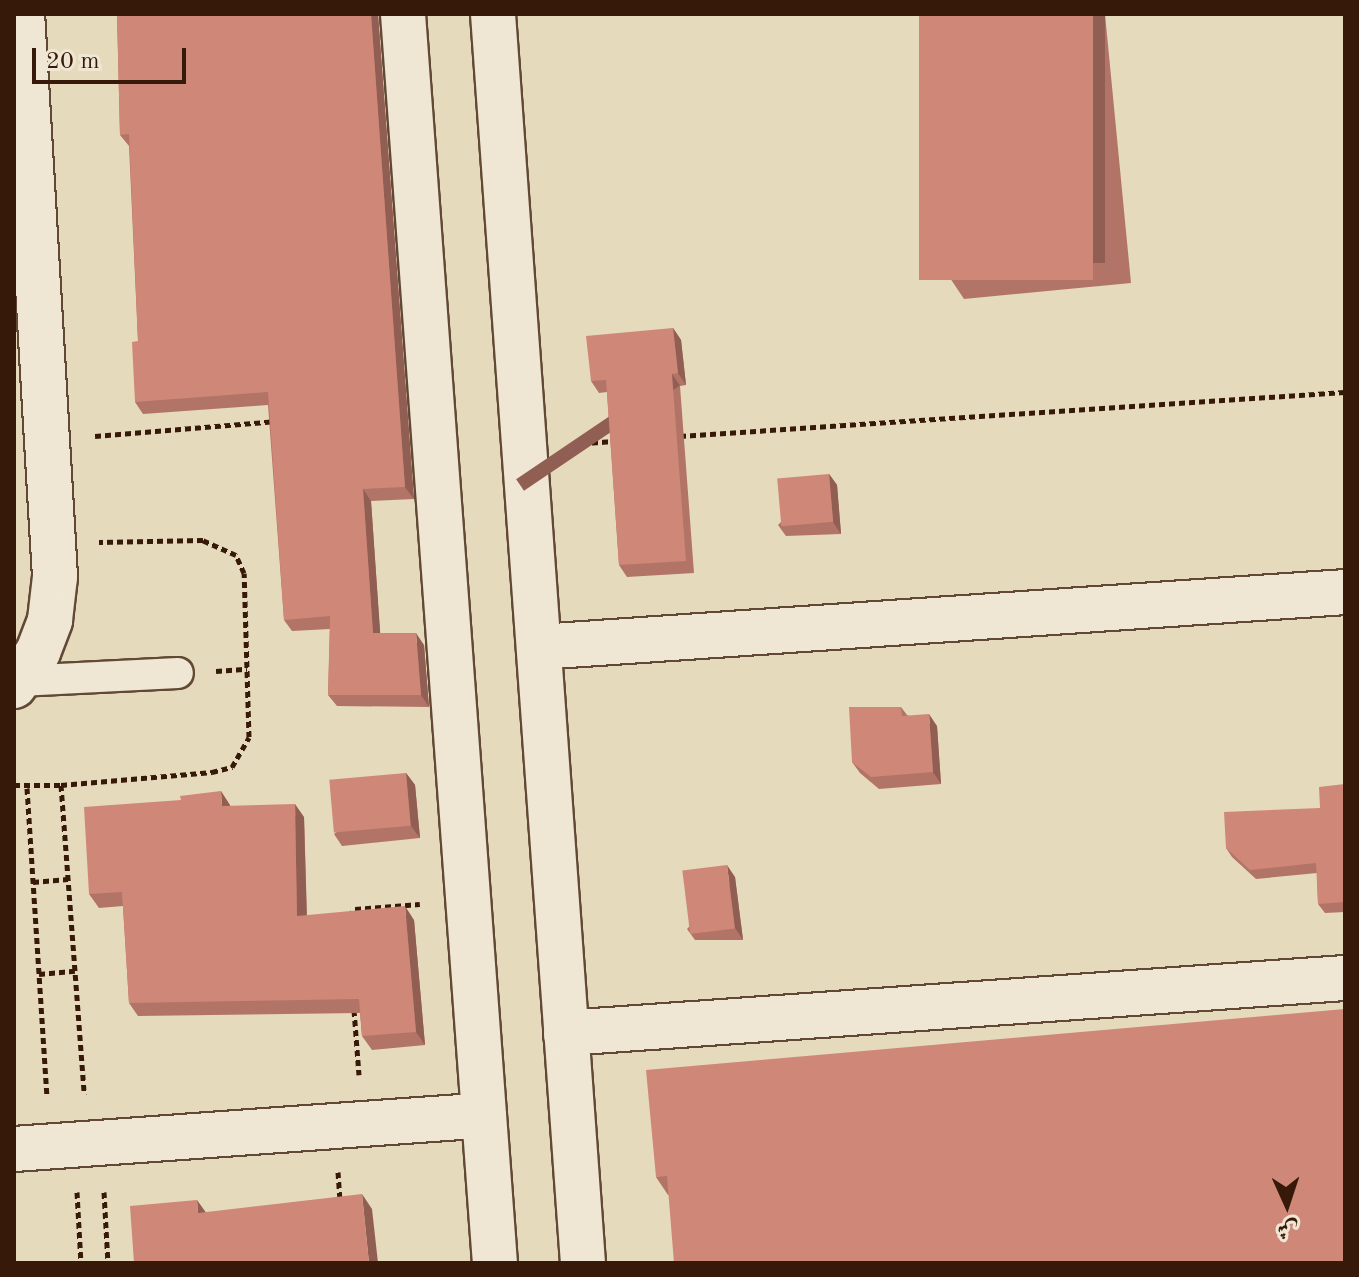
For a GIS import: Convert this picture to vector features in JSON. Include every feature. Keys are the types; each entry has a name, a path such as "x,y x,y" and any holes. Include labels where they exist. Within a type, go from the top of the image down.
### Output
{"street":[{"path":"17,684 38,652 50,620 55,577 47,440 28,354 22,14"},
{"path":"403,14 495,1263"},
{"path":"493,14 583,1263"},
{"path":"539,647 1345,592"},
{"path":"566,1033 1345,978"},
{"path":"66,1145 484,1115"}],"lane":[{"path":"17,684 178,673"}],"path":[{"path":"667,437 1345,392"},
{"path":"47,440 278,421"},
{"path":"525,447 620,441"},
{"path":"61,785 75,971 66,1145 108,1263"},
{"path":"27,787 39,974 81,1263"},
{"path":"33,882 68,879"},
{"path":"348,930 349,916 355,909 469,901"},
{"path":"39,974 75,971"},
{"path":"341,1217 354,1004"}],"building":[{"path":"117,14 371,14 405,487 363,489 373,633 416,633 421,695 328,695 330,616 284,620 268,392 135,402 132,342 138,341 129,134 120,135"},
{"path":"919,14 1093,14 1093,280 919,280"},
{"path":"673,328 678,373 672,374 686,561 619,565 606,380 591,381 586,336"},
{"path":"829,474 833,522 781,526 777,479"},
{"path":"849,707 901,707 902,716 929,714 933,772 871,777 852,762"},
{"path":"406,773 411,826 334,833 329,780"},
{"path":"1345,784 1345,902 1318,904 1316,863 1250,870 1226,848 1224,812 1320,808 1319,787"},
{"path":"221,791 222,806 295,804 297,916 405,906 416,1032 362,1036 359,999 129,1003 122,892 89,894 84,807 181,800 180,796"},
{"path":"727,865 735,929 690,934 682,870"},
{"path":"1345,1009 1345,1263 674,1263 667,1176 656,1177 646,1070"},
{"path":"362,1194 369,1263 134,1263 130,1206 197,1200 198,1213"}]}
